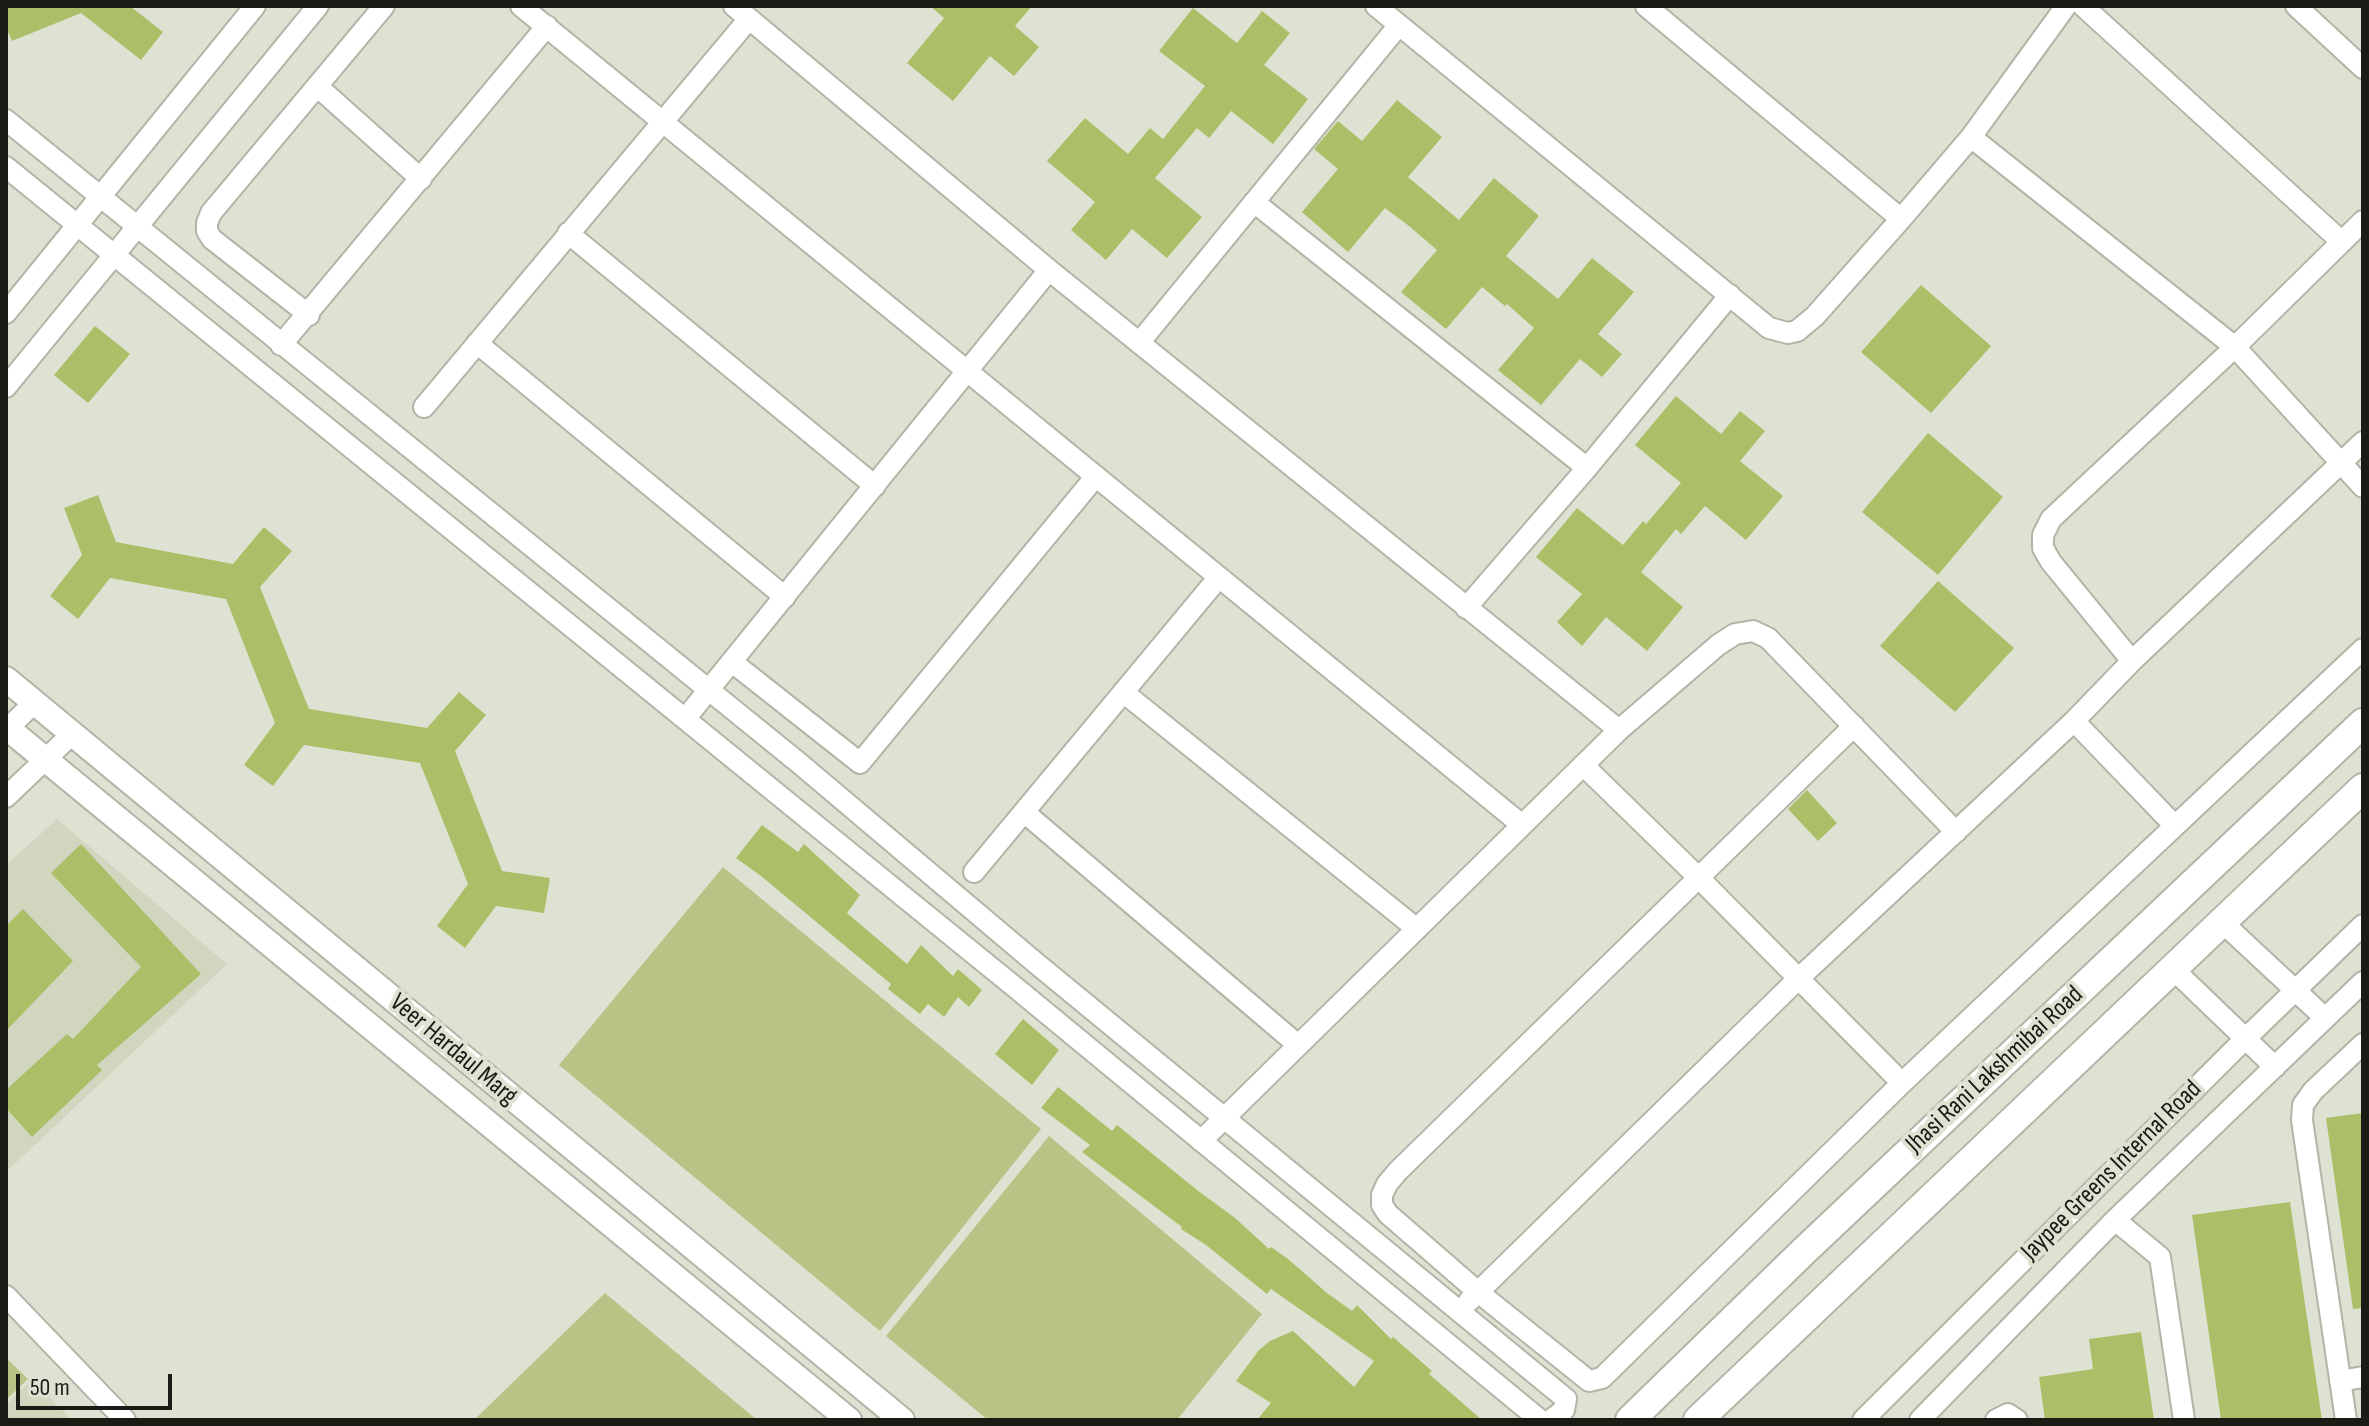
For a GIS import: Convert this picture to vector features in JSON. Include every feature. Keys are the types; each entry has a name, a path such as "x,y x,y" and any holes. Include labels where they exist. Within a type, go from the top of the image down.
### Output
{"main road":[{"name":"Jhasi Rani Lakshmibai Road","path":"1630,1420 1804,1251 2363,723"},
{"name":"Jhasi Rani Lakshmibai Road","path":"1698,1420 2363,788"}],"street":[{"path":"6,313 255,6"},
{"path":"6,387 318,6"},
{"path":"309,315 212,239 207,223 211,213 384,6"},
{"path":"521,6 1522,825"},
{"path":"1376,6 1769,328 1781,332 1797,331 1815,316 1901,219 1971,137 2066,6"},
{"path":"1646,6 1901,219"},
{"path":"2083,6 2342,242"},
{"path":"2296,6 2363,68"},
{"path":"424,407 662,120 741,13 1049,270 1619,730"},
{"path":"1139,343 1399,25"},
{"path":"281,345 547,26"},
{"path":"317,86 421,179"},
{"path":"6,120 707,690 1566,1399 1564,1410 1551,1420"},
{"path":"1971,137 2235,347 2363,487"},
{"path":"6,167 1540,1420"},
{"path":"1254,202 1587,468"},
{"path":"2132,661 2043,548 2043,535 2051,519 2235,347 2363,221"},
{"path":"568,233 875,486"},
{"path":"685,719 1049,270"},
{"path":"1466,608 1730,295"},
{"path":"477,343 785,597"},
{"path":"1459,1311 1798,979 2074,721 2132,661 2363,442"},
{"path":"732,662 860,763 1096,476"},
{"path":"974,872 1219,577"},
{"path":"1201,1141 1619,730 1735,634 1753,631 1768,638 1956,832"},
{"path":"1854,726 1387,1184 1382,1195 1382,1205 1388,1214 1585,1379 1596,1381 1602,1378 1902,1083 2363,649"},
{"name":"Veer Hardaul Marg","path":"6,679 902,1420"},
{"path":"1123,692 1417,929"},
{"path":"7,728 34,703"},
{"path":"2074,721 2175,826"},
{"name":"Veer Hardaul Marg","path":"7,728 849,1420"},
{"path":"6,797 72,734"},
{"path":"1583,765 1902,1083"},
{"path":"1024,812 1298,1045"},
{"path":"2222,922 2325,1018"},
{"name":"Jaypee Greens Internal Road","path":"1863,1420 2363,925"},
{"path":"2173,969 2275,1067"},
{"name":"Jaypee Greens Internal Road","path":"1920,1420 2115,1220 2363,982"},
{"path":"2346,1420 2302,1120 2303,1105 2313,1091 2363,1044"},
{"path":"2115,1220 2160,1257 2184,1420"},
{"path":"6,1296 125,1420"},
{"path":"2340,1381 2363,1377"},
{"path":"1996,1420 2008,1414 2017,1420"}],"shaded area":[{"path":"57,819 227,964 6,1172 6,865"},
{"path":"32,1379 72,1420 6,1420 6,1405"}],"green space":[{"path":"723,867 1041,1129 880,1331 559,1065"},
{"path":"1049,1136 1262,1314 1177,1420 988,1420 886,1336"},
{"path":"605,1293 757,1420 474,1420"},
{"path":"6,1358 28,1379 6,1400"}],"building":[{"path":"6,6 130,6 163,32 141,60 81,13 12,41 6,27"},
{"path":"930,6 1032,6 1015,26 1039,47 1014,76 990,56 953,101 907,63 944,18"},
{"path":"1193,8 1237,43 1262,11 1290,33 1264,65 1308,99 1273,144 1231,111 1209,138 1197,128 1155,178 1202,217 1167,258 1132,229 1106,260 1071,230 1095,202 1047,161 1085,118 1128,154 1150,128 1163,139 1205,86 1159,51"},
{"path":"1397,100 1442,137 1408,177 1459,220 1494,178 1539,216 1506,256 1558,299 1592,258 1634,292 1598,334 1622,354 1602,377 1580,359 1541,405 1498,370 1534,328 1507,304 1505,306 1482,287 1446,329 1401,292 1437,250 1409,226 1385,208 1348,252 1302,212 1338,169 1314,149 1338,121 1362,141"},
{"path":"1921,285 1991,346 1931,413 1861,352"},
{"path":"95,326 130,354 88,403 54,375"},
{"path":"1676,396 1721,434 1740,411 1765,431 1740,461 1783,496 1746,540 1705,506 1681,534 1676,529 1641,572 1683,607 1647,651 1606,617 1582,646 1557,622 1582,594 1536,557 1577,508 1623,545 1643,521 1646,524 1681,483 1635,445"},
{"path":"1928,433 2003,497 1938,575 1862,512"},
{"path":"98,495 116,542 233,564 264,527 292,551 260,587 309,709 427,728 459,692 486,715 455,751 502,871 550,878 544,913 496,906 465,948 437,926 468,884 420,763 304,745 273,786 244,765 275,723 226,599 110,578 78,619 50,596 82,555 64,508"},
{"path":"1938,581 2014,648 1955,712 1880,646"},
{"path":"1807,790 1837,823 1818,841 1788,809"},
{"path":"762,825 798,852 804,844 860,895 847,913 907,964 921,945 953,976 958,969 982,990 969,1007 958,997 944,1017 928,1004 920,1014 888,989 891,984 736,858"},
{"path":"81,844 201,974 97,1065 102,1070 32,1137 6,1108 6,1090 67,1034 73,1039 141,967 51,873"},
{"path":"23,909 73,961 6,1031 6,926"},
{"path":"1023,1019 1059,1050 1032,1085 995,1054"},
{"path":"1058,1087 1112,1131 1117,1125 1327,1293 1352,1311 1357,1305 1482,1420 1257,1420 1271,1403 1236,1381 1259,1350 1270,1341 1293,1331 1354,1387 1374,1361 1271,1289 1267,1294 1082,1152 1090,1145 1041,1108"},
{"path":"2363,1113 2363,1308 2353,1309 2326,1118"},
{"path":"2290,1202 2322,1420 2221,1420 2192,1215"},
{"path":"2141,1332 2154,1420 2045,1420 2039,1377 2093,1369 2089,1339"}]}
